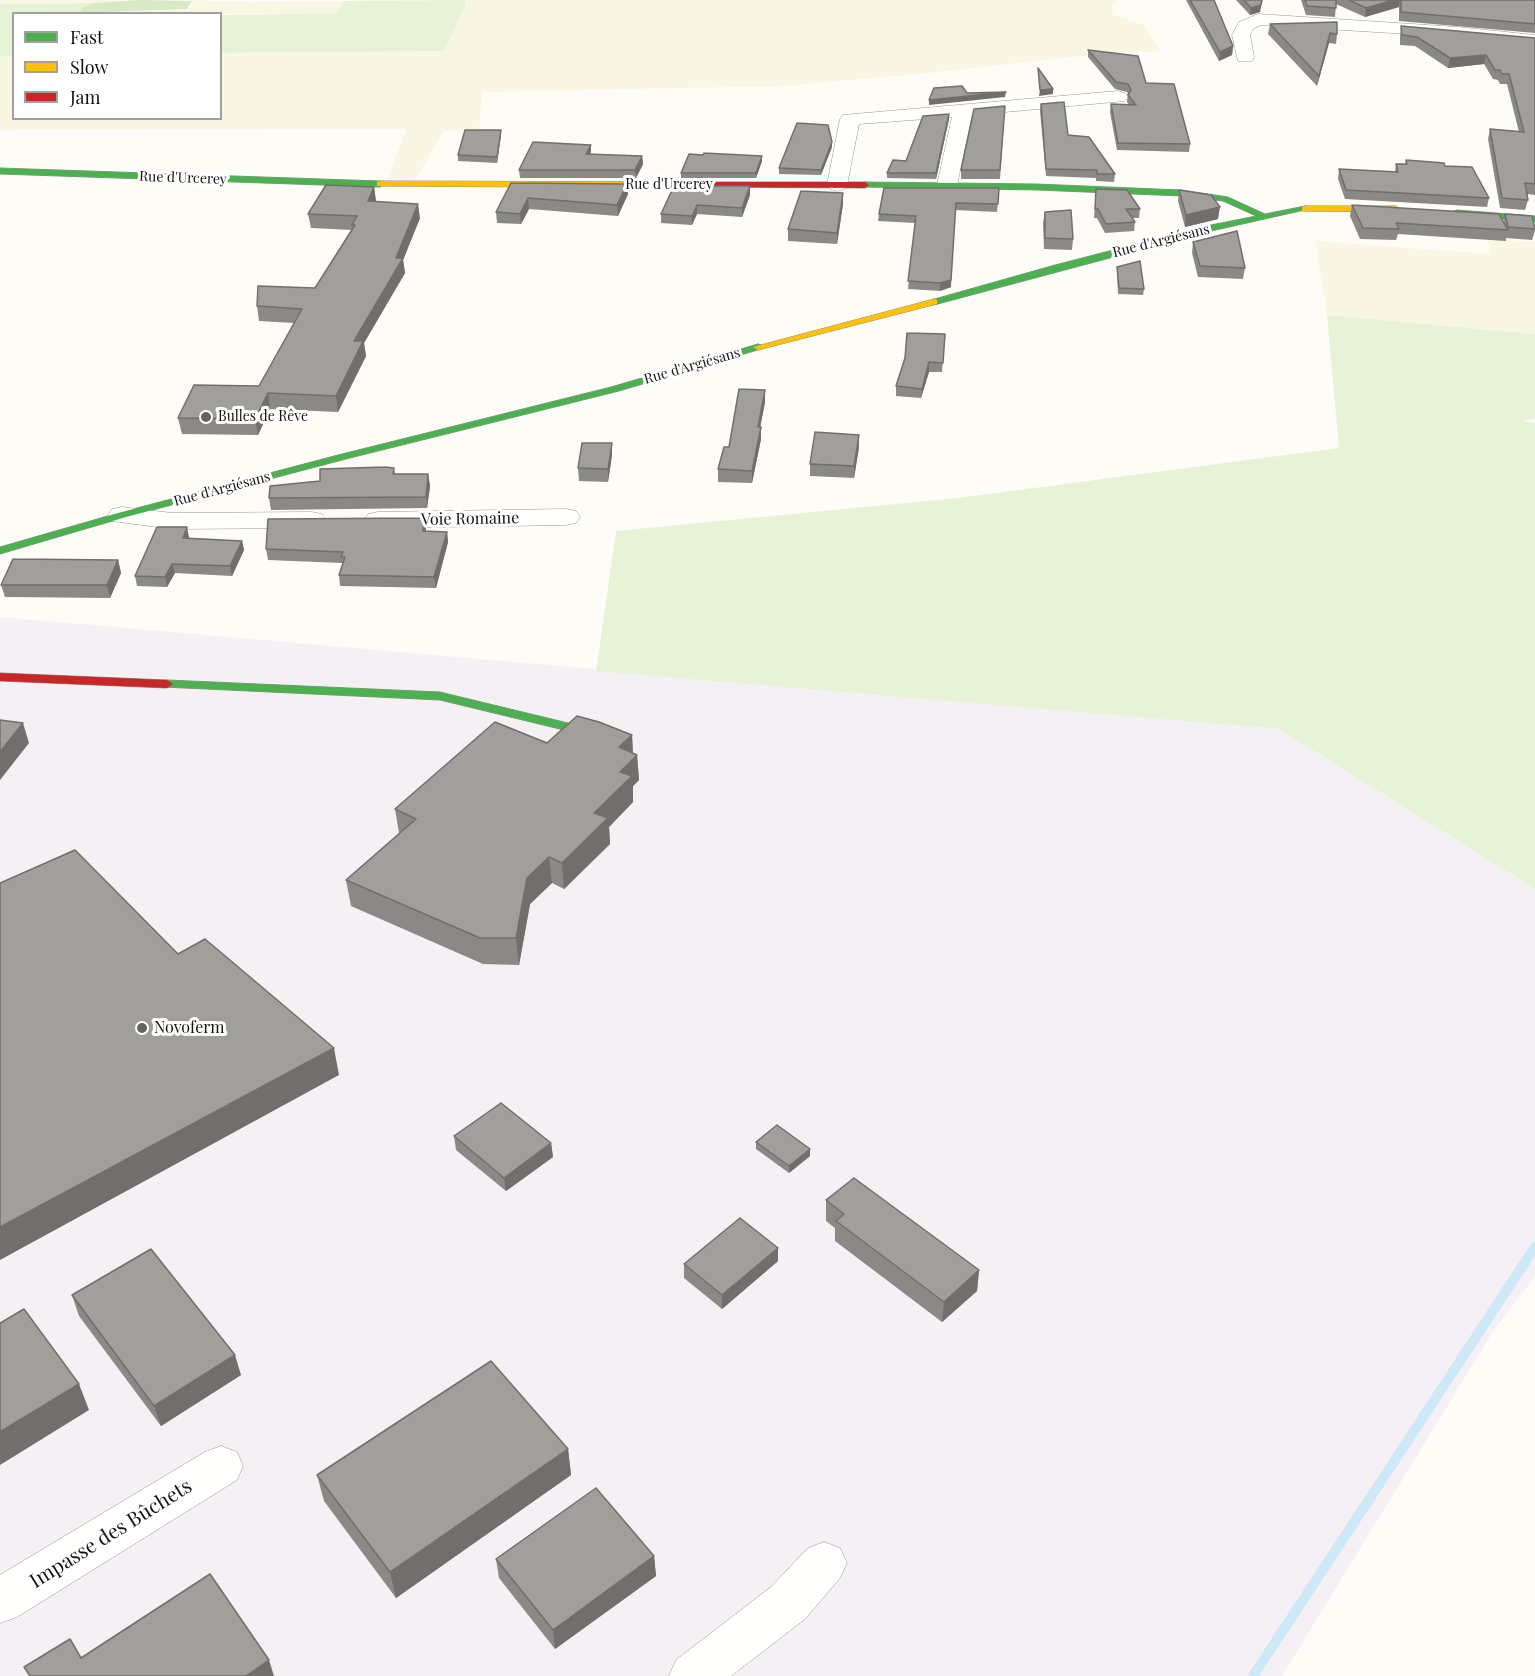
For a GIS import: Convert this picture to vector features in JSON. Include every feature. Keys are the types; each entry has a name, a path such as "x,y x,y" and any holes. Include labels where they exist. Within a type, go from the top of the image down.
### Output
{"street":[{"path":"1245,57 1241,35 1245,26 1258,19 1458,32 1535,40"},
{"path":"837,185 850,119 1118,97"},
{"path":"946,185 963,109"},
{"name":"Rue d'Urcerey","path":"0,171 274,182 489,186 946,185 1181,193 1225,199 1262,216"},
{"name":"Rue d'Argiésans","path":"0,551 122,515 615,389 789,338 863,322 1070,264 1262,216 1333,207 1410,210"},
{"path":"1444,212 1535,219"},
{"name":"Rue d'Argiésans","path":"0,538 122,515"},
{"name":"Voie Romaine","path":"122,515 172,520 566,517"},
{"path":"0,677 440,696 601,735"},
{"name":"Impasse des Bûchets","path":"0,1601 221,1466"},
{"path":"693,1676 788,1603 824,1563"}],"shaded area":[{"path":"0,0 142,0 138,2 0,4"},
{"path":"187,0 344,1 335,13 188,12 192,2"},
{"path":"465,0 1119,0 1113,4 1112,14 1144,25 1160,51 1091,55 784,86 482,92 479,130 444,131 415,180 388,179 406,129 0,130 0,56 12,56 12,120 222,120 222,53 443,51 465,7"},
{"path":"187,9 188,12 131,12"},
{"path":"1488,239 1535,242 1535,334 1327,315 1315,241 1490,254"},
{"path":"0,617 1279,729 1535,889 1535,1276 1492,1333 1282,1676 0,1676"}],"green space":[{"path":"142,0 192,1 187,9 80,12 81,8 92,3"},
{"path":"465,0 465,6 444,51 222,53 222,15 335,13 344,1"},
{"path":"92,3 81,8 80,12 12,12 12,56 0,56 0,4"},
{"path":"1327,315 1535,334 1535,419 1523,421 1535,423 1535,889 1279,729 596,671 616,531 958,498 1339,448"}],"building":[{"path":"1190,0 1214,0 1233,46 1220,52"},
{"path":"1244,0 1262,0 1261,5 1251,8"},
{"path":"1305,0 1336,0 1336,8 1307,6"},
{"path":"1349,0 1394,0 1366,8"},
{"path":"1401,0 1535,0 1535,24 1401,12"},
{"path":"1337,22 1337,34 1330,33 1319,76 1270,24"},
{"path":"1401,26 1535,38 1535,184 1525,183 1528,200 1502,198 1490,129 1524,132 1509,74 1502,74 1500,70 1495,70 1486,55 1450,58 1417,37 1402,35"},
{"path":"1088,50 1138,56 1146,83 1174,84 1190,144 1118,143 1111,104 1136,105 1128,95 1131,90 1128,84 1116,82"},
{"path":"1038,68 1053,89 1040,90"},
{"path":"962,86 967,93 1006,92 929,100 934,88"},
{"path":"1064,102 1068,135 1089,137 1115,174 1097,174 1097,170 1046,169 1041,104"},
{"path":"1005,106 1000,170 961,170 974,109"},
{"path":"949,114 936,173 887,173 893,160 906,161 923,116"},
{"path":"797,123 828,125 832,142 821,170 779,168"},
{"path":"465,130 501,130 497,157 458,155"},
{"path":"533,142 591,145 586,154 642,156 635,170 519,170"},
{"path":"704,153 762,156 756,173 681,173 689,154 703,155"},
{"path":"1406,160 1444,163 1445,166 1472,167 1489,198 1346,190 1339,169 1398,172 1396,164 1407,164"},
{"path":"511,183 627,184 617,205 528,198 520,214 496,212"},
{"path":"326,185 374,187 368,201 418,204 396,258 403,258 354,341 363,341 336,396 268,393 255,419 178,418 194,385 259,386 302,309 257,306 258,286 315,288 355,225 352,225 357,216 308,214"},
{"path":"674,186 750,186 742,208 697,205 692,216 661,214"},
{"path":"884,188 999,188 998,204 956,203 951,280 940,283 908,281 916,216 879,214"},
{"path":"1096,189 1127,190 1140,209 1126,209 1135,222 1106,224 1098,209 1095,209"},
{"path":"1179,190 1211,195 1220,207 1186,215"},
{"path":"801,191 843,193 837,233 788,229"},
{"path":"1352,205 1499,214 1508,230 1396,223 1399,229 1363,228"},
{"path":"1071,210 1073,239 1045,238 1045,212"},
{"path":"1505,214 1532,216 1535,229 1508,227"},
{"path":"1237,231 1245,268 1200,266 1193,242"},
{"path":"1140,261 1144,289 1119,288 1117,267"},
{"path":"907,333 945,334 943,363 929,362 922,389 896,386 905,358"},
{"path":"739,389 765,390 758,427 761,427 752,471 718,469 724,447 729,447"},
{"path":"815,432 859,435 854,466 810,464"},
{"path":"582,443 612,443 608,469 578,468"},
{"path":"394,468 393,474 428,474 426,497 269,498 270,486 320,481 320,469"},
{"path":"424,518 423,531 447,532 434,577 339,575 345,557 341,557 343,552 266,549 268,519"},
{"path":"157,527 187,527 183,538 242,541 230,566 172,564 165,577 135,576"},
{"path":"13,559 118,560 107,585 1,585"},
{"path":"577,716 632,735 619,747 637,755 620,772 632,776 594,813 608,818 562,863 549,857 527,878 516,938 480,938 346,880 416,819 395,809 495,722 547,743"},
{"path":"0,720 23,723 0,752"},
{"name":"Novoferm","path":"75,850 178,954 205,939 334,1048 0,1227 0,883"},
{"path":"501,1103 551,1143 504,1178 454,1136"},
{"path":"777,1125 810,1149 789,1166 756,1142"},
{"path":"854,1178 979,1270 944,1302 836,1221 844,1214 826,1200"},
{"path":"740,1218 778,1248 722,1295 684,1264"},
{"path":"151,1249 235,1355 154,1406 72,1295"},
{"path":"24,1309 79,1384 0,1432 0,1323"},
{"path":"491,1361 568,1449 390,1572 317,1475"},
{"path":"596,1488 654,1556 553,1630 496,1559"},
{"path":"210,1574 269,1660 246,1676 30,1676 24,1667 70,1639 81,1658"}],"waterway":[{"path":"1253,1676 1535,1247"}],"traffic: fast":[{"path":"0,171 380,184"},
{"path":"865,185 1037,187 1181,193 1225,199 1262,216"},
{"path":"934,302 1206,229 1305,209"},
{"path":"1457,213 1535,219"},
{"path":"0,551 122,515 342,457 615,389 758,347"},
{"path":"167,684 440,696 601,735"}],"traffic: slow":[{"path":"380,184 704,185"},
{"path":"1305,209 1396,209"},
{"path":"758,347 934,302"}],"traffic: jam":[{"path":"704,185 865,185"},
{"path":"0,677 167,684"}],"place":[{"name":"Bulles de Rêve","path":"206,417"},
{"name":"Novoferm","path":"142,1028"}]}
